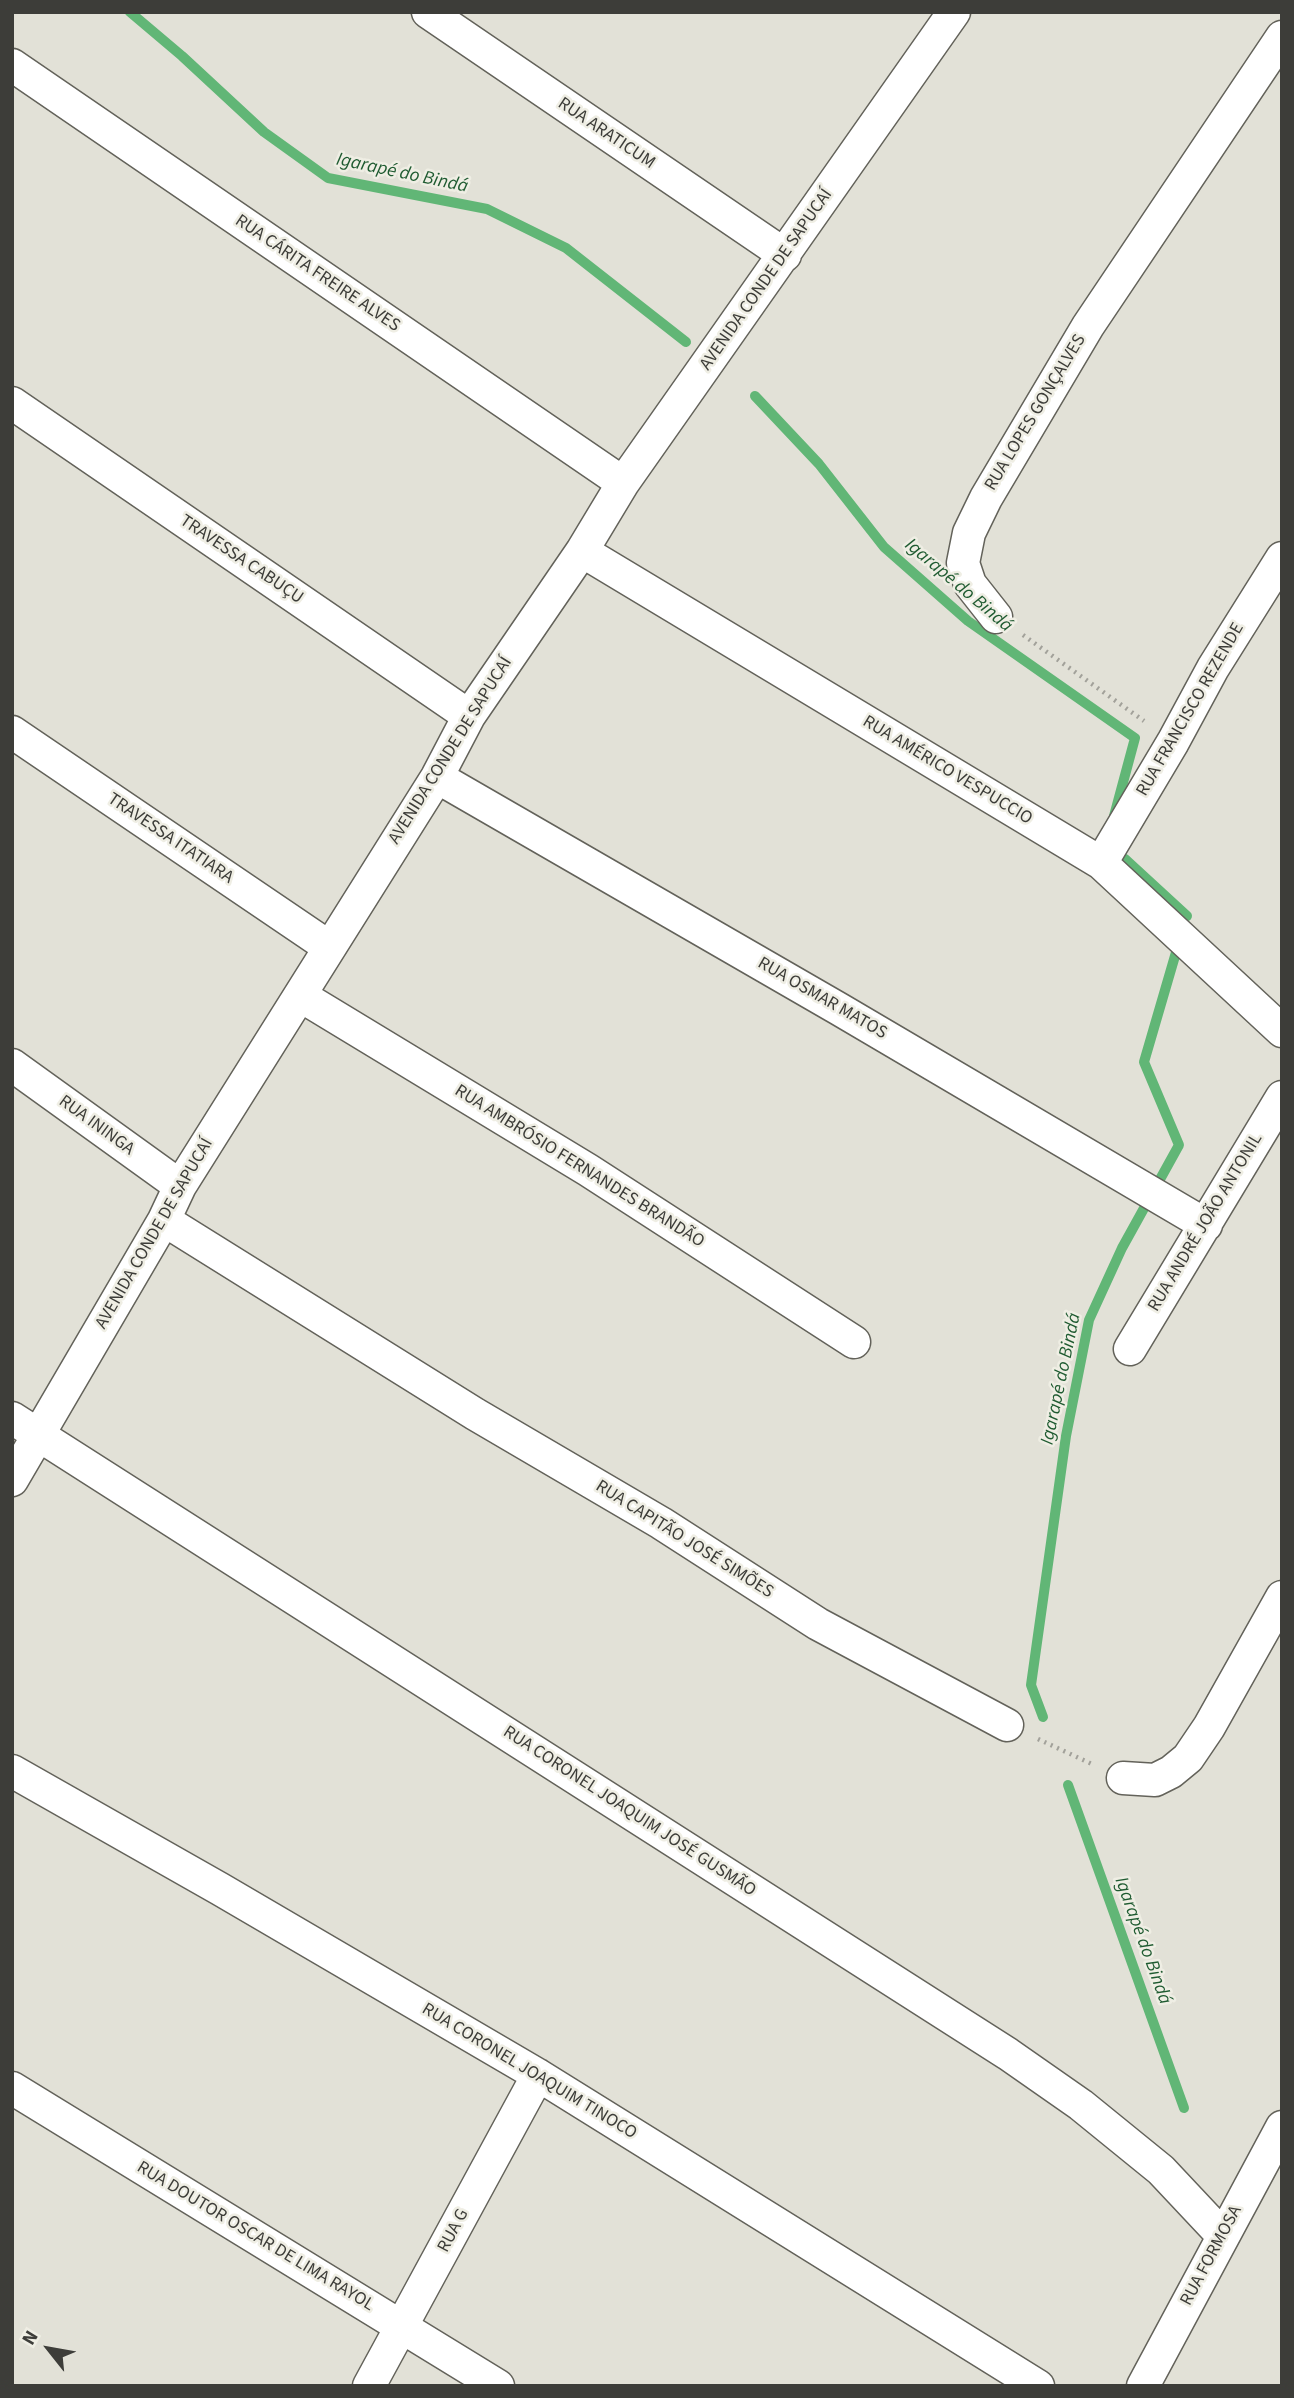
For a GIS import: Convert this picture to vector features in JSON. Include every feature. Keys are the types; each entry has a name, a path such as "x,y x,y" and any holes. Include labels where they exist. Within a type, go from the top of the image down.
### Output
{"street":[{"name":"RUA ARATICUM","path":"428,12 785,255"},
{"name":"AVENIDA CONDE DE SAPUCAÍ","path":"12,1480 25,1426 164,1220 180,1186 437,776 469,716 582,551 623,483 785,255 947,15"},
{"name":"RUA LOPES GONÇALVES","path":"996,617 970,584 963,563 969,533 986,498 1088,326 1282,37"},
{"name":"RUA CÁRITA FREIRE ALVES","path":"12,65 623,483"},
{"name":"TRAVESSA CABUÇU","path":"12,403 469,716"},
{"name":"RUA AMÉRICO VESPUCCIO","path":"582,551 1101,863 1282,1031"},
{"name":"RUA FRANCISCO REZENDE","path":"1101,863 1173,742 1213,668 1282,558"},
{"name":"TRAVESSA ITATIARA","path":"12,732 329,947"},
{"name":"RUA OSMAR MATOS","path":"437,776 1203,1223"},
{"name":"RUA AMBRÓSIO FERNANDES BRANDÃO","path":"301,996 588,1170 854,1342"},
{"name":"RUA ININGA","path":"12,1065 180,1186"},
{"name":"RUA ANDRÉ JOÃO ANTONIL","path":"1130,1349 1203,1223 1282,1097"},
{"name":"RUA CAPITÃO JOSÉ SIMÕES","path":"164,1220 475,1414 661,1523 818,1625 1007,1725"},
{"name":"RUA CORONEL JOAQUIM JOSÉ GUSMÃO","path":"25,1426 1007,2054 1081,2105 1161,2170 1223,2236"},
{"path":"1123,1778 1154,1780 1171,1772 1188,1758 1209,1727 1282,1597"},
{"name":"RUA CORONEL JOAQUIM TINOCO","path":"12,1771 538,2075 1038,2386"},
{"name":"RUA G","path":"369,2386 538,2075"},
{"name":"RUA DOUTOR OSCAR DE LIMA RAYOL","path":"12,2088 498,2386"},
{"name":"RUA FORMOSA","path":"1143,2386 1282,2127"}],"path":[{"path":"996,617 1173,742"},
{"path":"1007,1725 1123,1778"}],"waterway":[{"name":"Igarapé do Bindá","path":"130,12 264,132 328,178 487,209 566,248 686,342"},
{"name":"Igarapé do Bindá","path":"755,396 819,464 884,547 968,621 1135,738 1114,816"},
{"name":"Igarapé do Bindá","path":"1125,859 1187,916"},
{"name":"Igarapé do Bindá","path":"1043,1717 1031,1685 1066,1436 1089,1320 1122,1248 1179,1145 1144,1062 1177,949"},
{"name":"Igarapé do Bindá","path":"1068,1785 1184,2108"}]}
